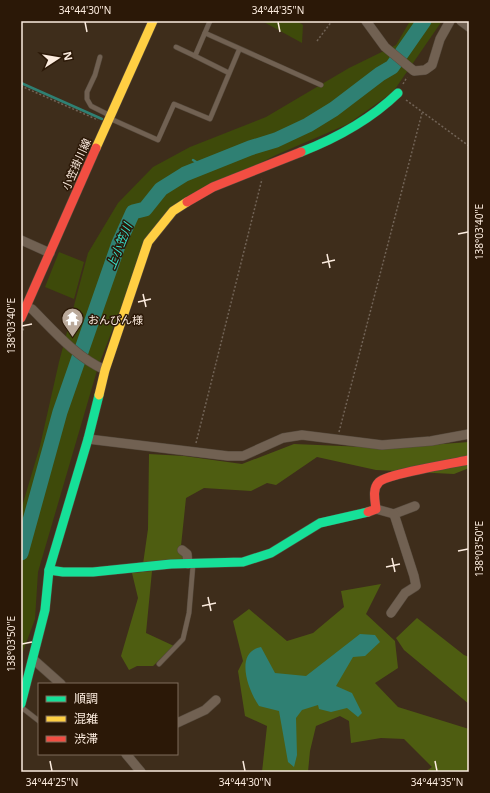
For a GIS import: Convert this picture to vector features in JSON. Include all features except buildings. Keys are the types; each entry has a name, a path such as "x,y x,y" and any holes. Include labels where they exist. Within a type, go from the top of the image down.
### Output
{"street":[{"name":"小笠掛川線","path":"21,318 153,21"},
{"path":"366,21 386,47 414,71 424,70 432,66 440,40 450,21"},
{"path":"461,21 469,27"},
{"path":"21,705 46,610 49,570 88,438 105,370 148,242 173,211 213,187 332,140 379,111 398,93"},
{"path":"21,240 50,253"},
{"path":"26,307 32,309 72,348 95,366 105,370"},
{"path":"88,438 228,456 243,456 283,438 302,435 382,444 431,441 469,434"},
{"path":"376,509 374,490 379,482 440,465 464,463 469,460"},
{"path":"49,570 59,572 99,571 191,564 236,563 253,560 271,553 320,523 365,514 376,509 394,514 415,506"},
{"path":"391,613 405,593 416,586 394,514"},
{"path":"182,550 186,554 191,564"},
{"path":"34,660 60,683"},
{"path":"178,723 205,710 216,700"},
{"path":"127,755 140,772"}],"lane":[{"path":"195,56 210,21"},
{"path":"205,33 238,50 321,85"},
{"path":"176,47 229,73"},
{"path":"100,57 95,75 87,92 87,99 91,106 109,119 158,140 174,104 210,119 238,50"},
{"path":"159,664 183,639 189,613 191,564"},
{"path":"21,705 38,721"}],"path":[{"path":"317,41 332,21"},
{"path":"409,66 398,93 422,113 469,146"},
{"path":"21,86 109,119"},
{"path":"337,440 422,113"},
{"path":"194,451 264,167"}],"green space":[{"path":"262,21 297,21 303,25 302,43"},
{"path":"410,21 442,21 393,92 348,124 276,155 170,209 125,297 98,367 38,572 35,619 21,657 21,510 40,446 59,362 88,253 118,203 153,167 190,147 266,117 349,68 396,45"},
{"path":"59,252 84,262 74,299 45,287"},
{"path":"469,442 469,468 454,474 376,470 317,457 276,485 267,483 251,491 204,488 186,498 181,546 190,562 143,564 148,529 149,454 184,456 242,464 294,444 389,448"},
{"path":"152,571 146,633 174,646 153,666 137,666 129,670 121,656 138,598 132,573"},
{"path":"381,584 366,614 395,641 398,668 375,683 398,707 469,729 469,772 425,772 432,767 404,739 381,738 351,743 349,721 340,716 316,726 310,751 308,772 262,772 267,726 245,716 238,671 243,661 233,621 249,609 287,641 313,633 344,607 341,591"},
{"path":"417,618 464,655 469,657 469,704 404,650 396,638"}],"water":[{"path":"360,634 375,635 380,642 365,656 353,657 336,686 352,693 362,713 358,717 347,708 331,712 319,709 318,705 302,710 296,718 297,755 294,767 288,762 279,711 259,706 251,691 246,672 248,656 253,650 261,647 275,673 306,676"}],"waterway":[{"name":"上小笠川","path":"21,553 60,412 119,243 133,212 145,209 161,189 185,174 250,148 276,140 308,125 334,109 380,74 392,67 424,21"},
{"path":"21,83 102,119"},
{"path":"193,160 204,167"}],"traffic: fast":[{"path":"301,152 327,141 364,120 398,93"},
{"path":"21,704 45,610 49,570 88,439 99,395"},
{"path":"49,570 63,572 93,572 171,564 243,562 271,553 320,523 368,512"}],"traffic: slow":[{"path":"96,148 153,21"},
{"path":"99,395 105,370 148,242 173,211 187,202"}],"traffic: jam":[{"path":"21,318 96,148"},
{"path":"187,202 213,187 301,152"},
{"path":"368,512 376,509 374,495 375,488 379,482 407,472 469,460"}],"place":[{"name":"おんびん様","path":"72,338"}]}
